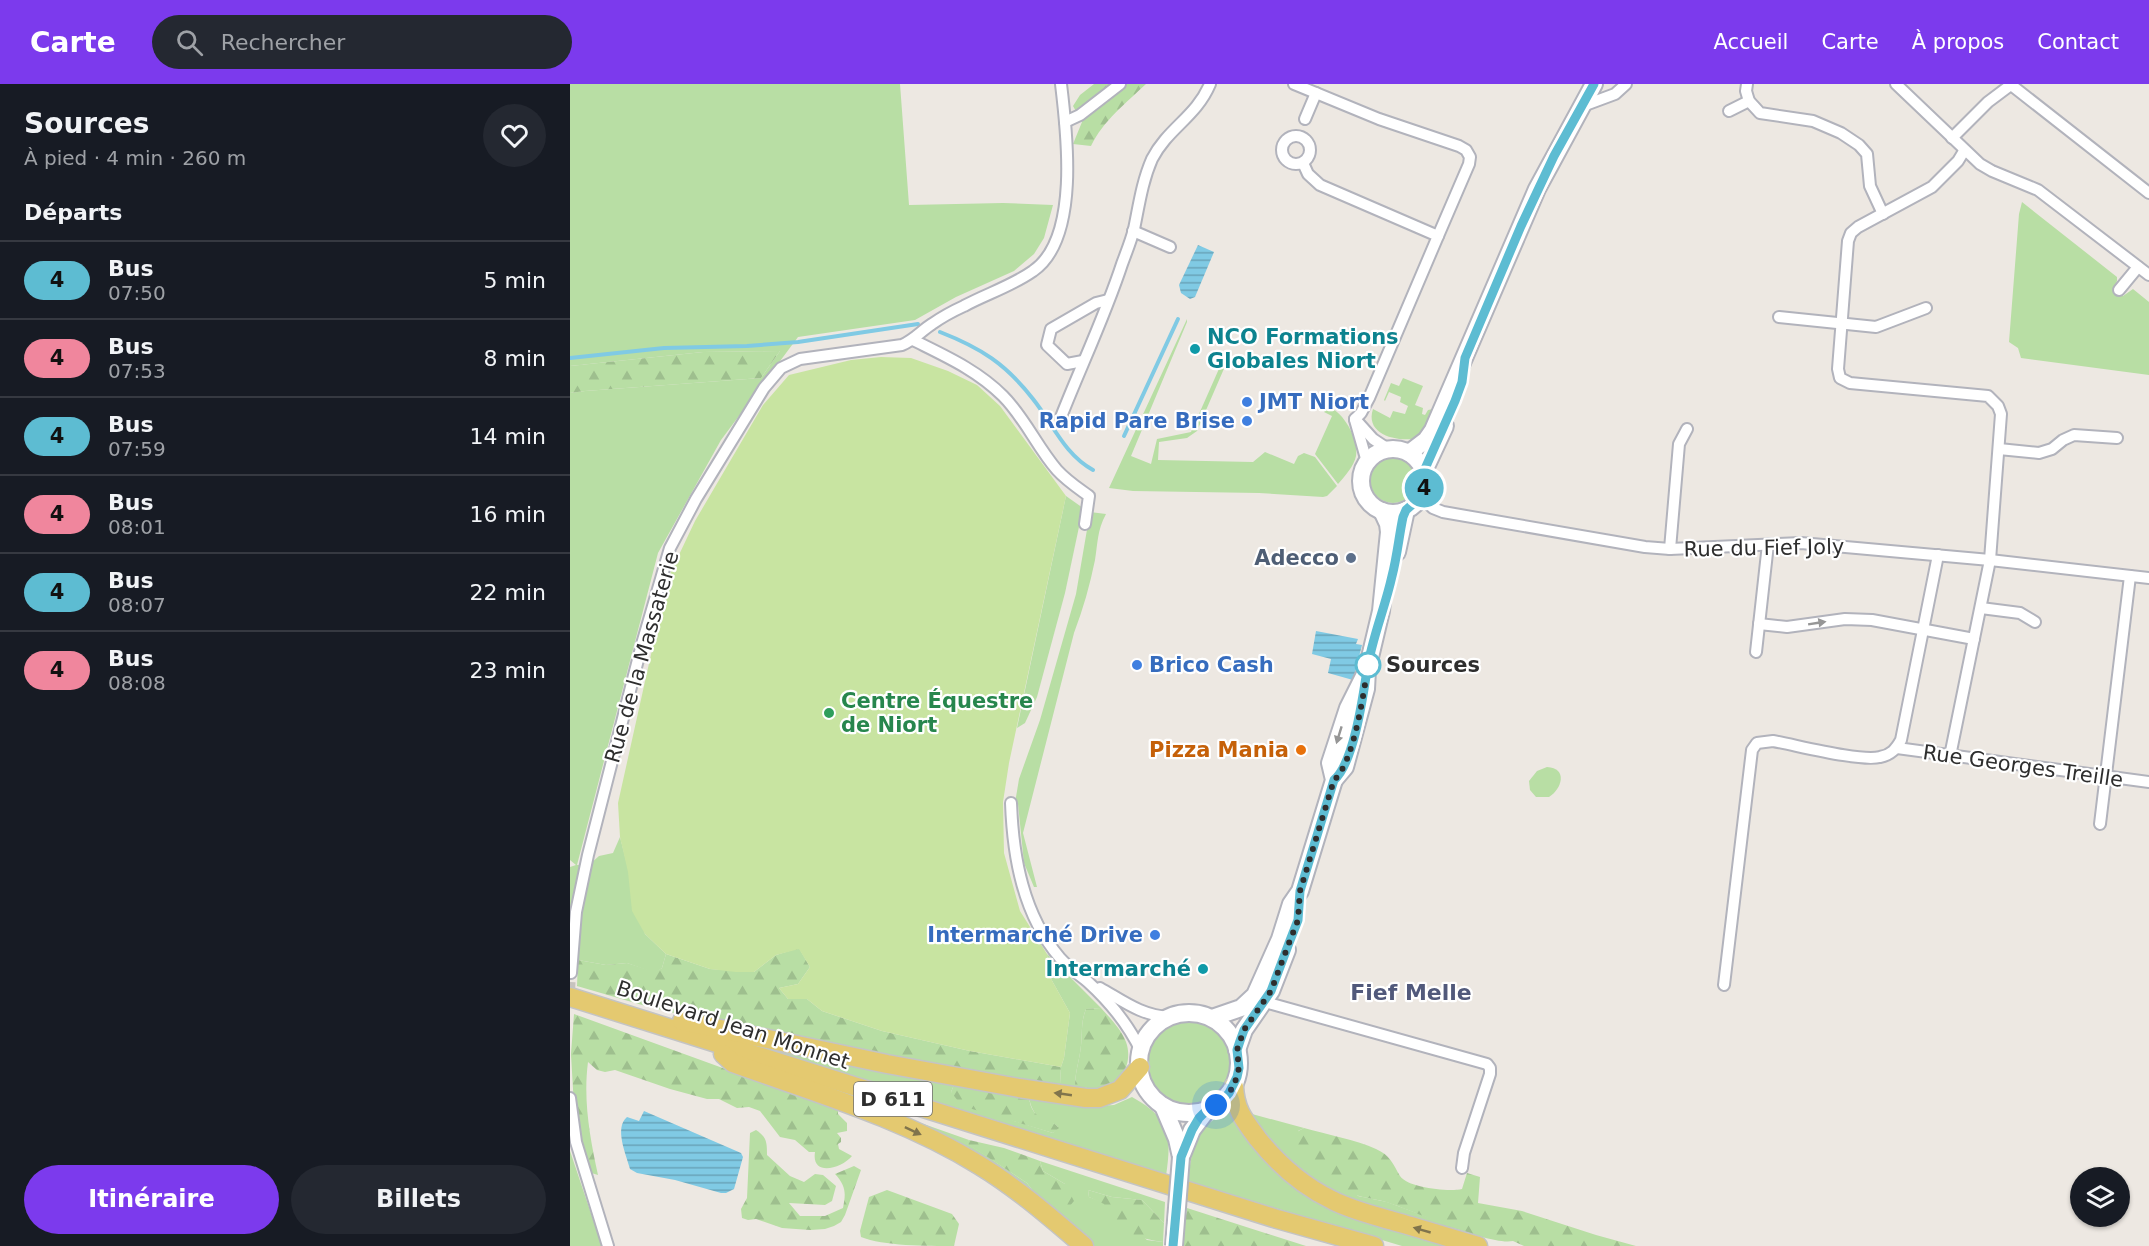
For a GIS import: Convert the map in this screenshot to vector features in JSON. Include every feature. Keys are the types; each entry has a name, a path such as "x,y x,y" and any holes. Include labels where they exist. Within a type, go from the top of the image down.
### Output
{"main road":[{"path":"1409,453 1430,435 1533,199 1594,84"},
{"path":"1424,471 1409,453 1388,449 1373,456 1367,462 1361,478 1364,492 1372,505 1382,511 1406,510 1421,497 1424,488 1424,471 1462,382 1465,358"},
{"path":"1237,1050 1244,1030 1266,1000 1276,980 1298,920 1300,891 1334,780 1330,763 1348,708 1367,670 1392,576 1406,510"},
{"path":"1381,611 1389,532 1382,511"},
{"path":"1212,1018 1241,1008 1255,995 1280,939 1291,904 1300,891"},
{"name":"Boulevard Jean Monnet","path":"570,997 1191,1196"},
{"path":"596,1005 612,1003 726,1031 876,1062 1086,1098 1099,1098 1120,1090 1134,1076 1152,1030 1170,1017 1192,1013 1212,1018 1229,1032 1237,1050 1239,1068 1234,1086 1235,1104 1253,1131 1281,1163 1314,1189 1334,1201 1478,1246"},
{"name":"Boulevard Jean Monnet","path":"570,1006 1191,1196"},
{"path":"723,1054 733,1063 875,1114 946,1147 1013,1188 1084,1246"},
{"path":"1140,1059 1148,1090 1169,1116 1181,1157"},
{"path":"1163,1106 1186,1113 1208,1109 1223,1100 1234,1086"},
{"path":"1173,1246 1181,1157 1192,1130 1208,1109"},
{"name":"D 611","path":"1191,1196 1283,1229 1346,1246"},
{"name":"D 611","path":"1191,1196 1374,1246"}],"street":[{"path":"1061,84 1068,156 1065,202 1055,244 1047,258 1035,270 948,314 913,340 961,364 1004,396 1024,420 1057,470 1071,484 1089,496 1084,524"},
{"path":"1065,122 1080,115 1120,84"},
{"path":"1061,417 1133,231 1142,188 1152,160 1173,129 1198,107 1210,84"},
{"path":"1294,84 1379,119 1444,139 1466,150 1470,156 1469,164 1369,398 1355,419"},
{"path":"1747,84 1746,91 1749,101 1760,113 1814,121 1841,133 1859,145 1867,154 1870,186 1883,214"},
{"path":"1896,84 1964,151 1992,171 2038,190 2149,275"},
{"path":"1952,138 1988,102 2011,84 2149,193"},
{"path":"1580,107 1615,94 1625,86"},
{"path":"1305,119 1316,93"},
{"path":"1729,111 1749,101"},
{"path":"1950,756 1990,560 2001,414 1994,400 1981,394 1850,383 1843,381 1838,369 1849,237 1858,227 1932,187 1958,161 1964,151"},
{"path":"1303,163 1308,174 1320,185 1438,236"},
{"path":"1133,231 1170,247"},
{"path":"2119,290 2139,267"},
{"path":"1083,361 1067,364 1047,345 1051,329 1096,303 1108,300"},
{"path":"1779,317 1881,327 1926,308"},
{"name":"Rue de la Massaterie","path":"571,972 576,912 588,855 642,644 670,548 696,499 764,388 781,368 800,359 890,348 913,340"},
{"path":"1355,419 1373,438 1388,449"},
{"path":"1355,419 1367,462"},
{"path":"1670,549 1679,444 1687,429"},
{"path":"1999,449 2039,453 2052,449 2074,435 2117,438"},
{"name":"Rue du Fief Joly","path":"1421,497 1433,508 1443,512 1645,547 1670,549 1801,543 1990,560 2149,578"},
{"path":"1756,652 1768,544"},
{"path":"1724,986 1752,750 1757,743 1773,741 1874,758 1897,748 1938,555"},
{"path":"2100,824 2130,576"},
{"path":"1981,608 2020,613 2035,622"},
{"path":"1759,624 1787,627 1845,619 1872,620 1974,639"},
{"name":"Rue Georges Treille","path":"1897,748 2149,782"},
{"path":"1011,803 1016,859 1040,929 1060,957 1122,1018 1140,1059"},
{"path":"1087,982 1134,1008 1152,1015 1170,1017"},
{"path":"1266,1000 1272,1004 1487,1064 1490,1074 1464,1153 1462,1168"},
{"path":"570,1098 571,1119 576,1142 608,1246"}],"green space":[{"path":"570,84 900,84 909,205 1003,203 1053,205 1044,238 1034,254 1014,271 956,297 915,320 798,337 721,440 658,553 577,865 590,864 599,856 613,853 620,837 645,934 666,954 662,968 655,973 627,963 606,965 578,960 570,963 570,867 576,865 570,860 570,393 761,378 780,351 703,352 570,366"},
{"path":"1094,84 1146,84 1108,120 1091,146 1073,144 1082,122 1073,106 1080,95"},
{"path":"2022,202 2117,277 2114,287 2123,296 2133,289 2149,302 2149,375 2021,358 2018,348 2009,342 2019,214"},
{"path":"1187,319 1131,456 1151,464 1157,439 1191,432 1222,362 1226,364 1197,431 1187,438 1159,442 1158,460 1253,462 1265,452 1294,464 1298,456 1304,453 1315,457 1337,486 1327,496 1133,491 1109,488"},
{"path":"780,351 761,378 570,393 570,366 703,352"},
{"name":"Centre Équestre de Niort","path":"881,357 911,358 948,371 977,385 1000,406 1066,496 1009,763 1003,802 1004,853 1020,911 1047,954 1050,977 1070,1013 1061,1067 970,1051 882,1031 822,1011 807,999 788,999 779,988 798,984 810,967 799,949 776,955 754,972 710,969 666,954 645,934 632,911 628,872 620,837 618,803 668,578 695,521 763,405 789,375 851,360"},
{"path":"1403,378 1423,386 1415,405 1423,408 1422,414 1425,415 1428,410 1433,409 1421,433 1412,439 1389,437 1377,430 1373,424 1373,409 1390,418 1393,411 1405,414 1408,406 1400,402 1401,397 1389,392 1384,400 1391,383 1399,386"},
{"path":"1326,409 1333,409 1338,413 1356,443 1355,460 1338,484 1315,454 1332,416 1324,412"},
{"path":"1393,457 1409,464 1416,480 1409,496 1393,503 1377,496 1370,480 1377,464"},
{"path":"1066,496 1083,508 1065,593 1037,697 1025,723 1017,728"},
{"path":"1090,512 1106,514 1099,531 1091,579 1074,633 1023,833 1037,887 1034,887 1024,863 1018,804 1015,803 1019,779 1040,720 1076,594"},
{"path":"1547,767 1558,771 1560,784 1549,797 1536,797 1530,790 1529,781 1537,771"},
{"path":"799,948 810,967 798,984 779,988 788,999 807,999 822,1011 882,1031 970,1051 1061,1067 1060,1084 1013,1078 746,1031 577,986 578,960 606,965 627,963 655,972 662,968 666,954 710,969 754,972 776,955"},
{"path":"1047,954 1101,1008 1086,1009 1084,1014 1075,1087 1060,1084 1070,1013 1050,977"},
{"path":"1101,1008 1124,1037 1128,1049 1127,1064 1121,1076 1111,1085 1101,1089 1075,1087 1084,1014 1086,1009"},
{"path":"574,1014 838,1110 838,1114 847,1123 847,1131 837,1133 841,1138 838,1144 839,1149 852,1156 834,1167 822,1168 815,1160 815,1152 809,1152 795,1140 780,1137 760,1111 749,1107 737,1108 719,1099 707,1099 670,1089 615,1070 605,1072 597,1070 588,1062 587,1105 598,1175 588,1172 574,1107 571,1054"},
{"path":"1190,1021 1206,1024 1220,1033 1229,1047 1232,1063 1229,1079 1220,1093 1206,1102 1190,1105 1174,1102 1160,1093 1151,1079 1148,1063 1151,1047 1160,1033 1174,1024"},
{"path":"763,1044 954,1085 951,1092 1014,1121 1053,1133 1058,1127 1036,1115 1029,1097 1098,1106 1114,1105 1132,1097 1154,1112 1166,1129 1169,1149 1166,1176 750,1045"},
{"path":"954,1085 1029,1097 1033,1111 1059,1128 1053,1133 962,1106 951,1092"},
{"path":"884,1110 969,1140 967,1143 1027,1183 1033,1191 1065,1184 1043,1171 1040,1161 1165,1202 1164,1223 1142,1200 1112,1197 1088,1190 1089,1197 1105,1203 1147,1240 1163,1242 1163,1246 1092,1246"},
{"path":"1231,1110 1290,1178 1461,1246 1402,1246 1188,1182 1191,1157 1197,1138 1209,1123"},
{"path":"1252,1114 1304,1128 1298,1131 1358,1196 1387,1202 1468,1232 1387,1212 1346,1198 1328,1189 1288,1159 1254,1121"},
{"path":"1304,1128 1381,1151 1391,1160 1400,1176 1411,1184 1448,1190 1462,1189 1467,1173 1480,1177 1478,1203 1522,1211 1636,1246 1524,1246 1513,1241 1502,1241 1469,1233 1386,1202 1358,1196 1334,1186 1288,1147 1293,1135"},
{"path":"756,1130 766,1141 767,1155 790,1176 804,1182 815,1174 823,1175 836,1186 832,1201 825,1205 789,1203 800,1216 825,1216 843,1208 844,1190 835,1174 854,1166 861,1170 841,1222 825,1229 810,1230 782,1228 756,1219 742,1218 741,1209 747,1198 750,1133"},
{"path":"969,1140 1004,1148 1040,1161 1043,1171 1065,1184 1074,1201 1064,1213 1033,1191 1027,1183 966,1143"},
{"path":"570,1151 602,1246 570,1246"},
{"path":"887,1190 952,1214 959,1224 954,1246 893,1244 861,1237 860,1231 869,1197"},
{"path":"1088,1190 1112,1197 1142,1200 1164,1223 1163,1242 1136,1236 1119,1227 1104,1204 1089,1197"},
{"path":"1187,1208 1306,1246 1182,1246"}],"water":[{"path":"1198,245 1214,252 1195,297 1190,299 1181,293 1179,285"},
{"path":"1316,631 1358,639 1356,644 1362,645 1353,680 1328,673 1331,659 1312,654"},
{"path":"644,1111 741,1153 743,1157 734,1189 721,1193 675,1180 637,1173 630,1169 622,1142 621,1128 627,1117 639,1121"}],"waterway":[{"path":"1124,436 1178,319"},
{"path":"570,358 664,348 798,342 918,324"},
{"path":"940,332 992,358 1013,376 1033,399 1074,456 1093,470"}],"tunnel":[{"path":"570,992 571,973"}],"bus line":[{"name":"4","path":"1173,1246 1181,1157 1186,1142 1199,1118 1223,1100 1234,1086 1239,1068 1237,1050 1244,1030 1271,991 1298,920 1300,891 1334,780 1345,767 1366,689 1367,670 1381,611 1388,594 1400,542 1403,517 1406,510 1421,497 1427,461 1440,439 1455,401 1462,382 1465,358 1537,189 1594,84"}],"place":[{"name":"NCO Formations Globales Niort","path":"1195,349"},
{"name":"JMT Niort","path":"1247,402"},
{"name":"Rapid Pare Brise","path":"1247,421"},
{"name":"Adecco","path":"1351,558"},
{"name":"Brico Cash","path":"1137,665"},
{"name":"Sources","path":"1368,665"},
{"name":"Centre Équestre de Niort","path":"829,713"},
{"name":"Pizza Mania","path":"1301,750"},
{"name":"Intermarché Drive","path":"1155,935"},
{"name":"Intermarché","path":"1203,969"}],"district":[{"name":"Fief Melle","path":"1411,992"}],"route":[{"path":"1216,1105 1234,1086 1239,1068 1237,1050 1244,1030 1271,991 1298,920 1300,891 1334,780 1345,767 1366,689 1368,665"}]}
